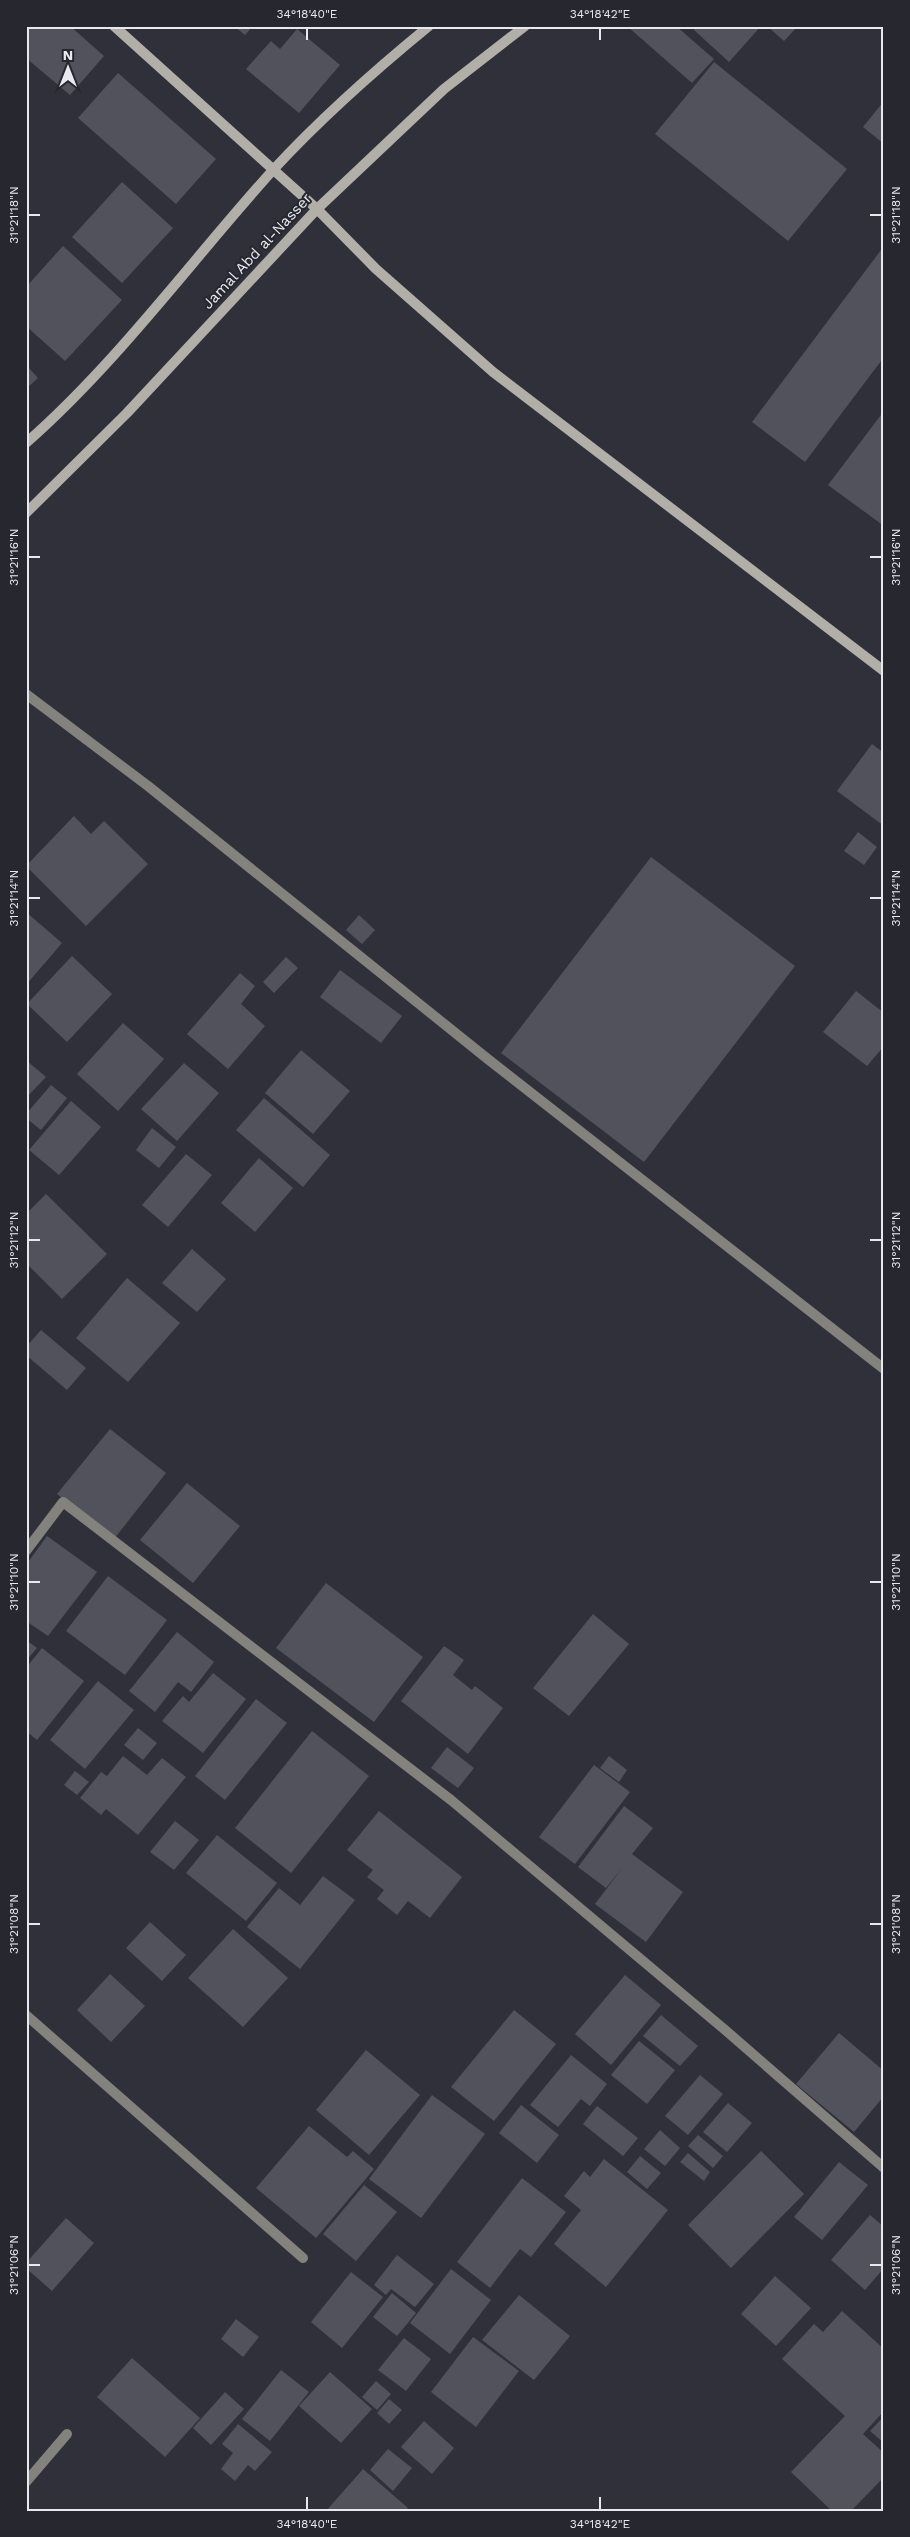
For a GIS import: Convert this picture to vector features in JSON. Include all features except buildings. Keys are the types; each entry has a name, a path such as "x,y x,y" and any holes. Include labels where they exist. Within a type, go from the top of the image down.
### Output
{"main road":[{"path":"114,26 317,209 376,269 494,372 884,671"},
{"path":"26,443 56,417 92,378 273,170 366,77 429,26"},
{"name":"Jamal Abd al-Nasser","path":"26,513 127,413 317,209 444,89 525,26"}],"street":[{"path":"26,694 148,786 481,1054 884,1369"},
{"path":"26,1551 63,1502 451,1800 731,2035 884,2168"},
{"path":"26,2015 303,2258"},
{"path":"26,2482 67,2434"}]}
